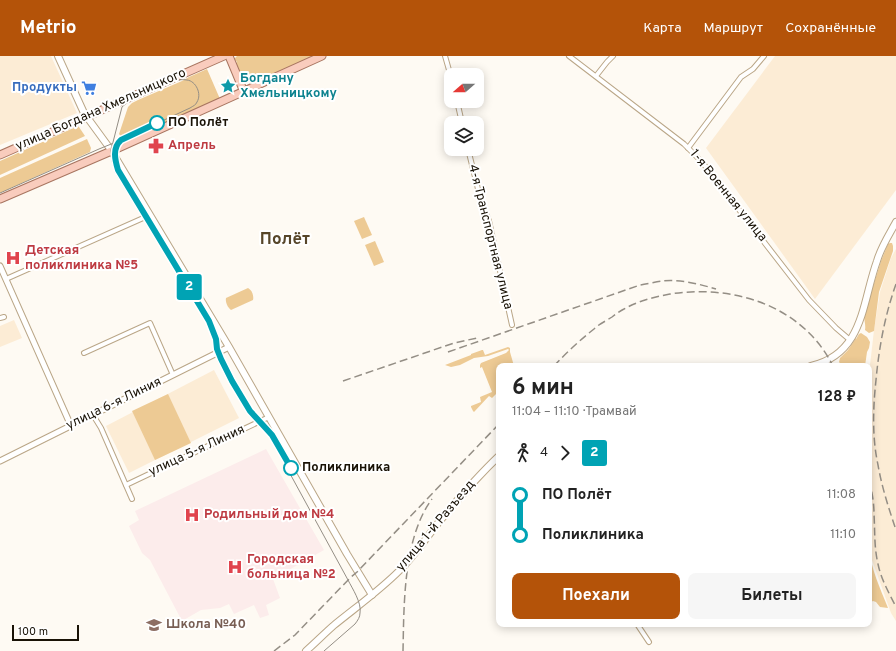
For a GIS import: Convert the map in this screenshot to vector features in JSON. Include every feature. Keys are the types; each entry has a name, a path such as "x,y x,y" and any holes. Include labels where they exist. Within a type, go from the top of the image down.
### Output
{"main road":[{"path":"58,56 81,108 111,150 229,347 372,595"},
{"name":"улица Богдана Хмельницкого","path":"0,154 224,56"},
{"path":"228,56 244,92"},
{"path":"0,199 244,92 322,56"},
{"path":"819,363 840,352 850,340 863,311 876,261 896,222"},
{"name":"улица 1-й Разъезд","path":"306,651 372,595 410,560 465,491 496,459"}],"street":[{"path":"446,56 449,68"},
{"name":"1-я Военная улица","path":"569,56 662,126 702,162 809,300 850,340"},
{"path":"596,76 613,56"},
{"path":"688,148 741,77 753,69 764,56"},
{"name":"4-я Транспортная улица","path":"470,156 480,197 489,220 512,326"},
{"path":"6,279 150,215"},
{"path":"0,266 71,426"},
{"path":"84,353 150,323 173,375"},
{"name":"улица 6-я Линия","path":"0,461 229,347"},
{"path":"93,415 101,428 132,500"},
{"name":"улица 5-я Линия","path":"126,485 269,417"},
{"path":"639,627 649,642"}],"shaded area":[{"path":"0,56 51,56 77,113 0,145"},
{"path":"237,56 317,56 255,84 243,71 240,72 236,63 237,62 234,59"},
{"path":"775,56 896,56 896,190 815,299 706,148"},
{"path":"207,69 220,99 124,140 119,134 128,107 132,103"},
{"path":"78,126 85,136 0,175 0,161"},
{"path":"87,139 91,148 90,152 0,193 0,178"},
{"path":"364,217 372,235 362,239 354,221"},
{"path":"375,241 384,262 374,266 365,245"},
{"path":"892,243 893,251 879,292 874,331 869,333 865,330 864,315 881,261 888,244"},
{"path":"896,249 896,621 891,613 872,560 872,363 870,363 880,292 891,258"},
{"path":"248,288 251,290 253,300 231,310 227,305 226,298"},
{"path":"14,320 22,338 0,347 0,326"},
{"path":"861,333 867,337 870,342 865,363 840,363 840,358 848,350"},
{"path":"508,347 510,348 513,363 496,363 496,394 492,398 489,396 474,412 471,406 481,402 480,397 492,392 482,367 480,368 481,363 506,353 509,350 474,358 460,365 451,367 445,365 482,350 485,355"},
{"path":"214,370 239,418 129,473 106,426"},
{"path":"168,394 191,443 155,460 132,411"},
{"path":"266,449 324,550 273,579 280,598 266,605 269,615 260,618 254,605 234,614 229,604 220,608 201,610 182,621 150,560 142,553 129,526 139,520 135,511"},
{"path":"872,564 888,608 880,607 873,601"}],"tram line":[{"path":"0,193 110,144 113,143 116,142 121,140 190,108 196,104 199,95 195,85 187,80 174,81 129,101 122,107 111,150 112,161 115,172 212,333 218,361 229,382 251,418 270,437 360,605 360,616 355,624 324,651"},
{"name":"2","path":"157,123 119,142 115,152 118,170 209,321 214,332 217,349 232,381 253,416 272,435 291,468"}],"railway":[{"path":"448,352 640,285 662,281 683,281 716,289"},
{"path":"896,284 881,343 877,368 874,412 876,454 886,498 896,530"},
{"path":"557,363 596,327 629,306 658,296 694,292 718,293 742,297 764,304 785,314 804,328 820,345 831,363"},
{"path":"343,381 454,343 477,338"},
{"path":"274,651 295,635 496,427"},
{"path":"872,493 875,545 879,570 896,607"},
{"path":"403,651 405,593 410,552 422,515 432,499"}],"place":[{"name":"Богдану Хмельницкому","path":"228,86"},
{"name":"Продукты","path":"89,88"},
{"name":"ПО Полёт","path":"157,123"},
{"name":"Апрель","path":"156,146"},
{"name":"Детская поликлиника №5","path":"13,258"},
{"name":"Поликлиника","path":"291,468"},
{"name":"Родильный дом №4","path":"192,515"},
{"name":"Городская больница №2","path":"235,567"},
{"name":"Школа №40","path":"154,625"}],"district":[{"name":"Полёт","path":"285,240"}]}
